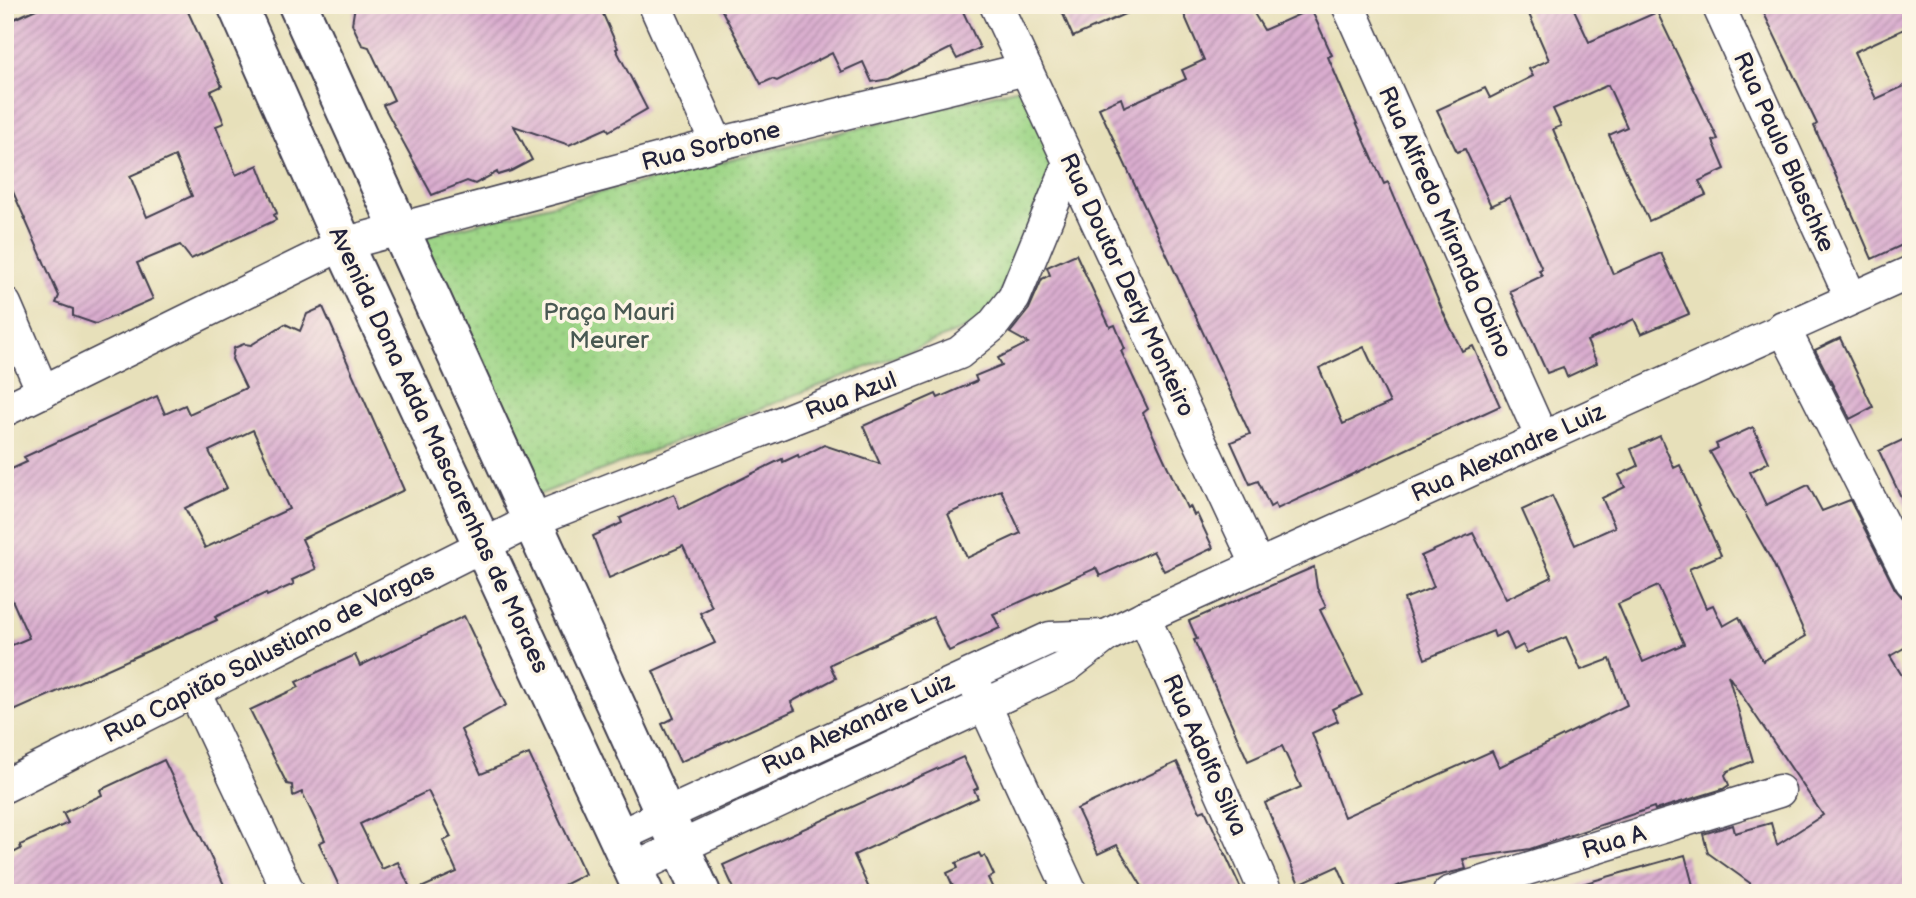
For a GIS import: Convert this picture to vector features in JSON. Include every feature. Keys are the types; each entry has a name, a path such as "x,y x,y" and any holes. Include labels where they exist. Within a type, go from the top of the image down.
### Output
{"main road":[{"name":"Avenida Dona Adda Mascarenhas de Moraes","path":"237,5 343,244 632,866"},
{"path":"298,5 701,893"}],"street":[{"path":"655,5 717,144"},
{"name":"Rua Doutor Derly Monteiro","path":"996,5 1257,564"},
{"name":"Rua Alfredo Miranda Obino","path":"1348,5 1542,438"},
{"name":"Rua Paulo Blaschke","path":"1718,5 1850,298"},
{"name":"Rua Sorbone","path":"398,228 717,144 1026,69"},
{"name":"Rua Azul","path":"533,520 959,353 979,340 1014,298 1070,162"},
{"path":"5,410 343,244 398,228"},
{"name":"Rua Alexandre Luiz","path":"673,831 984,705 1066,667 1106,636 1257,564 1911,272"},
{"path":"5,304 43,392"},
{"path":"1783,327 1911,581"},
{"name":"Rua Capitão Salustiano de Vargas","path":"5,786 195,693 533,520"},
{"name":"Rua Adolfo Silva","path":"1144,617 1266,893"},
{"name":"Rua Alexandre Luiz","path":"632,866 673,831 969,672 1050,638 1106,636"},
{"path":"969,672 1071,893"},
{"path":"195,693 289,893"},
{"name":"Rua A","path":"1449,893 1779,791"}],"green space":[{"name":"Praça Mauri Meurer","path":"1027,86 1062,160 988,320 538,495 422,237"}],"building":[{"path":"45,5 185,5 222,86 211,91 224,123 216,126 236,175 258,165 277,213 274,215 276,220 191,259 180,245 137,263 153,299 96,324 73,316 73,309 56,303 59,296 10,185 5,187 5,23","holes":["175,156 192,196 147,217 130,176"]},
{"path":"355,5 599,5 618,48 616,49 647,109 609,131 607,128 569,145 514,126 532,160 511,171 498,175 497,172 475,184 467,181 432,195 383,105 394,100 369,47 362,45 352,24"},
{"path":"719,5 960,5 980,48 957,59 951,48 889,79 872,82 863,62 841,72 832,53 777,81 772,79 761,84"},
{"path":"1059,5 1145,5 1073,37"},
{"path":"1180,5 1249,5 1264,30 1311,9 1332,55 1328,57 1349,106 1384,184 1388,182 1443,312 1462,351 1473,346 1500,406 1277,509 1275,504 1270,507 1258,481 1250,484 1231,442 1250,434 1099,108 1121,98 1124,107 1186,79 1182,70 1204,60","holes":["1364,347 1390,403 1343,424 1319,368"]},
{"path":"1525,5 1572,5 1589,42 1657,12 1718,139 1713,141 1725,169 1699,181 1706,195 1649,221 1609,135 1627,127 1608,85 1553,109 1561,126 1553,129 1613,274 1661,253 1689,314 1641,334 1634,319 1587,341 1597,363 1567,377 1563,367 1547,373 1510,291 1542,276 1539,270 1542,269 1510,197 1491,206 1465,149 1457,152 1437,110 1485,88 1490,98 1533,76 1529,69 1549,60"},
{"path":"1760,5 1911,5 1911,26 1854,52 1876,99 1911,83 1911,241 1872,259 1814,126 1817,124"},
{"path":"1076,254 1110,327 1115,325 1125,349 1121,351 1148,409 1143,413 1164,459 1187,508 1190,506 1194,515 1197,514 1213,548 1164,571 1153,551 1100,576 1096,568 993,614 1000,628 949,651 933,617 830,665 836,678 791,702 795,710 680,762 662,724 674,718 653,671 715,643 700,613 712,607 683,546 609,578 593,536 622,523 620,518 674,494 680,509 782,459 783,462 798,455 799,458 824,445 880,464 863,426 936,394 938,398 977,381 975,376 1002,365 998,358 1028,343 1010,333 1029,309 1042,279 1050,275 1047,267","holes":["1001,490 1021,533 967,558 948,514"]},
{"path":"323,307 404,490 302,539 316,569 292,580 294,584 267,596 266,593 215,617 217,620 5,715 5,648 29,638 5,584 5,472 27,462 24,457 157,396 165,414 185,405 189,414 246,388 232,359 234,348 244,344 251,345 285,324 300,331 307,314","holes":["253,430 289,509 205,548 185,508 227,488 209,451"]},
{"path":"1840,338 1873,407 1850,419 1815,350"},
{"path":"1753,427 1769,462 1750,472 1766,505 1808,485 1822,511 1850,500 1895,589 1902,597 1911,599 1911,644 1890,656 1911,690 1911,893 1752,893 1750,883 1708,853 1703,834 1733,825 1735,833 1771,823 1777,845 1823,815 1728,675 1753,761 1728,771 1725,775 1729,785 1723,789 1655,810 1654,807 1530,849 1463,859 1466,869 1402,884 1383,893 1350,893 1338,866 1299,884 1265,803 1301,787 1282,746 1248,761 1194,640 1197,639 1189,621 1314,567 1317,588 1326,607 1320,610 1362,695 1332,709 1338,721 1312,733 1344,817 1492,751 1499,767 1627,705 1610,659 1581,670 1566,637 1527,653 1523,645 1514,650 1506,632 1495,637 1493,631 1425,659 1404,599 1434,587 1421,556 1473,533 1506,599 1552,577 1522,510 1552,496 1575,545 1615,527 1602,498 1625,487 1619,475 1638,466 1631,449 1660,436 1674,468 1680,465 1721,555 1689,569 1706,608 1713,605 1723,626 1739,617 1763,661 1806,636 1773,563 1710,452 1718,448 1716,444","holes":["1658,586 1684,644 1643,662 1618,604"]},
{"path":"1911,436 1911,518 1879,451"},
{"path":"464,616 506,705 461,730 481,774 529,754 585,874 550,892 535,887 522,893 329,893 340,888 319,843 325,840 302,792 293,796 292,785 287,784 250,710 299,687 296,682 355,655 360,666","holes":["428,791 451,837 443,841 457,872 412,892 398,862 382,869 360,824"]},
{"path":"963,757 978,788 974,790 978,798 854,855 871,893 736,893 723,865"},
{"path":"164,760 228,893 5,893 5,857 21,849 20,845 68,823 63,813 102,795 100,790"},
{"path":"1177,762 1200,812 1205,810 1243,893 1146,893 1117,845 1098,854 1077,809"},
{"path":"979,853 981,857 985,856 994,875 988,878 995,893 956,893 947,873 958,868 956,863"},
{"path":"1685,855 1695,893 1576,893 1575,886"}]}
